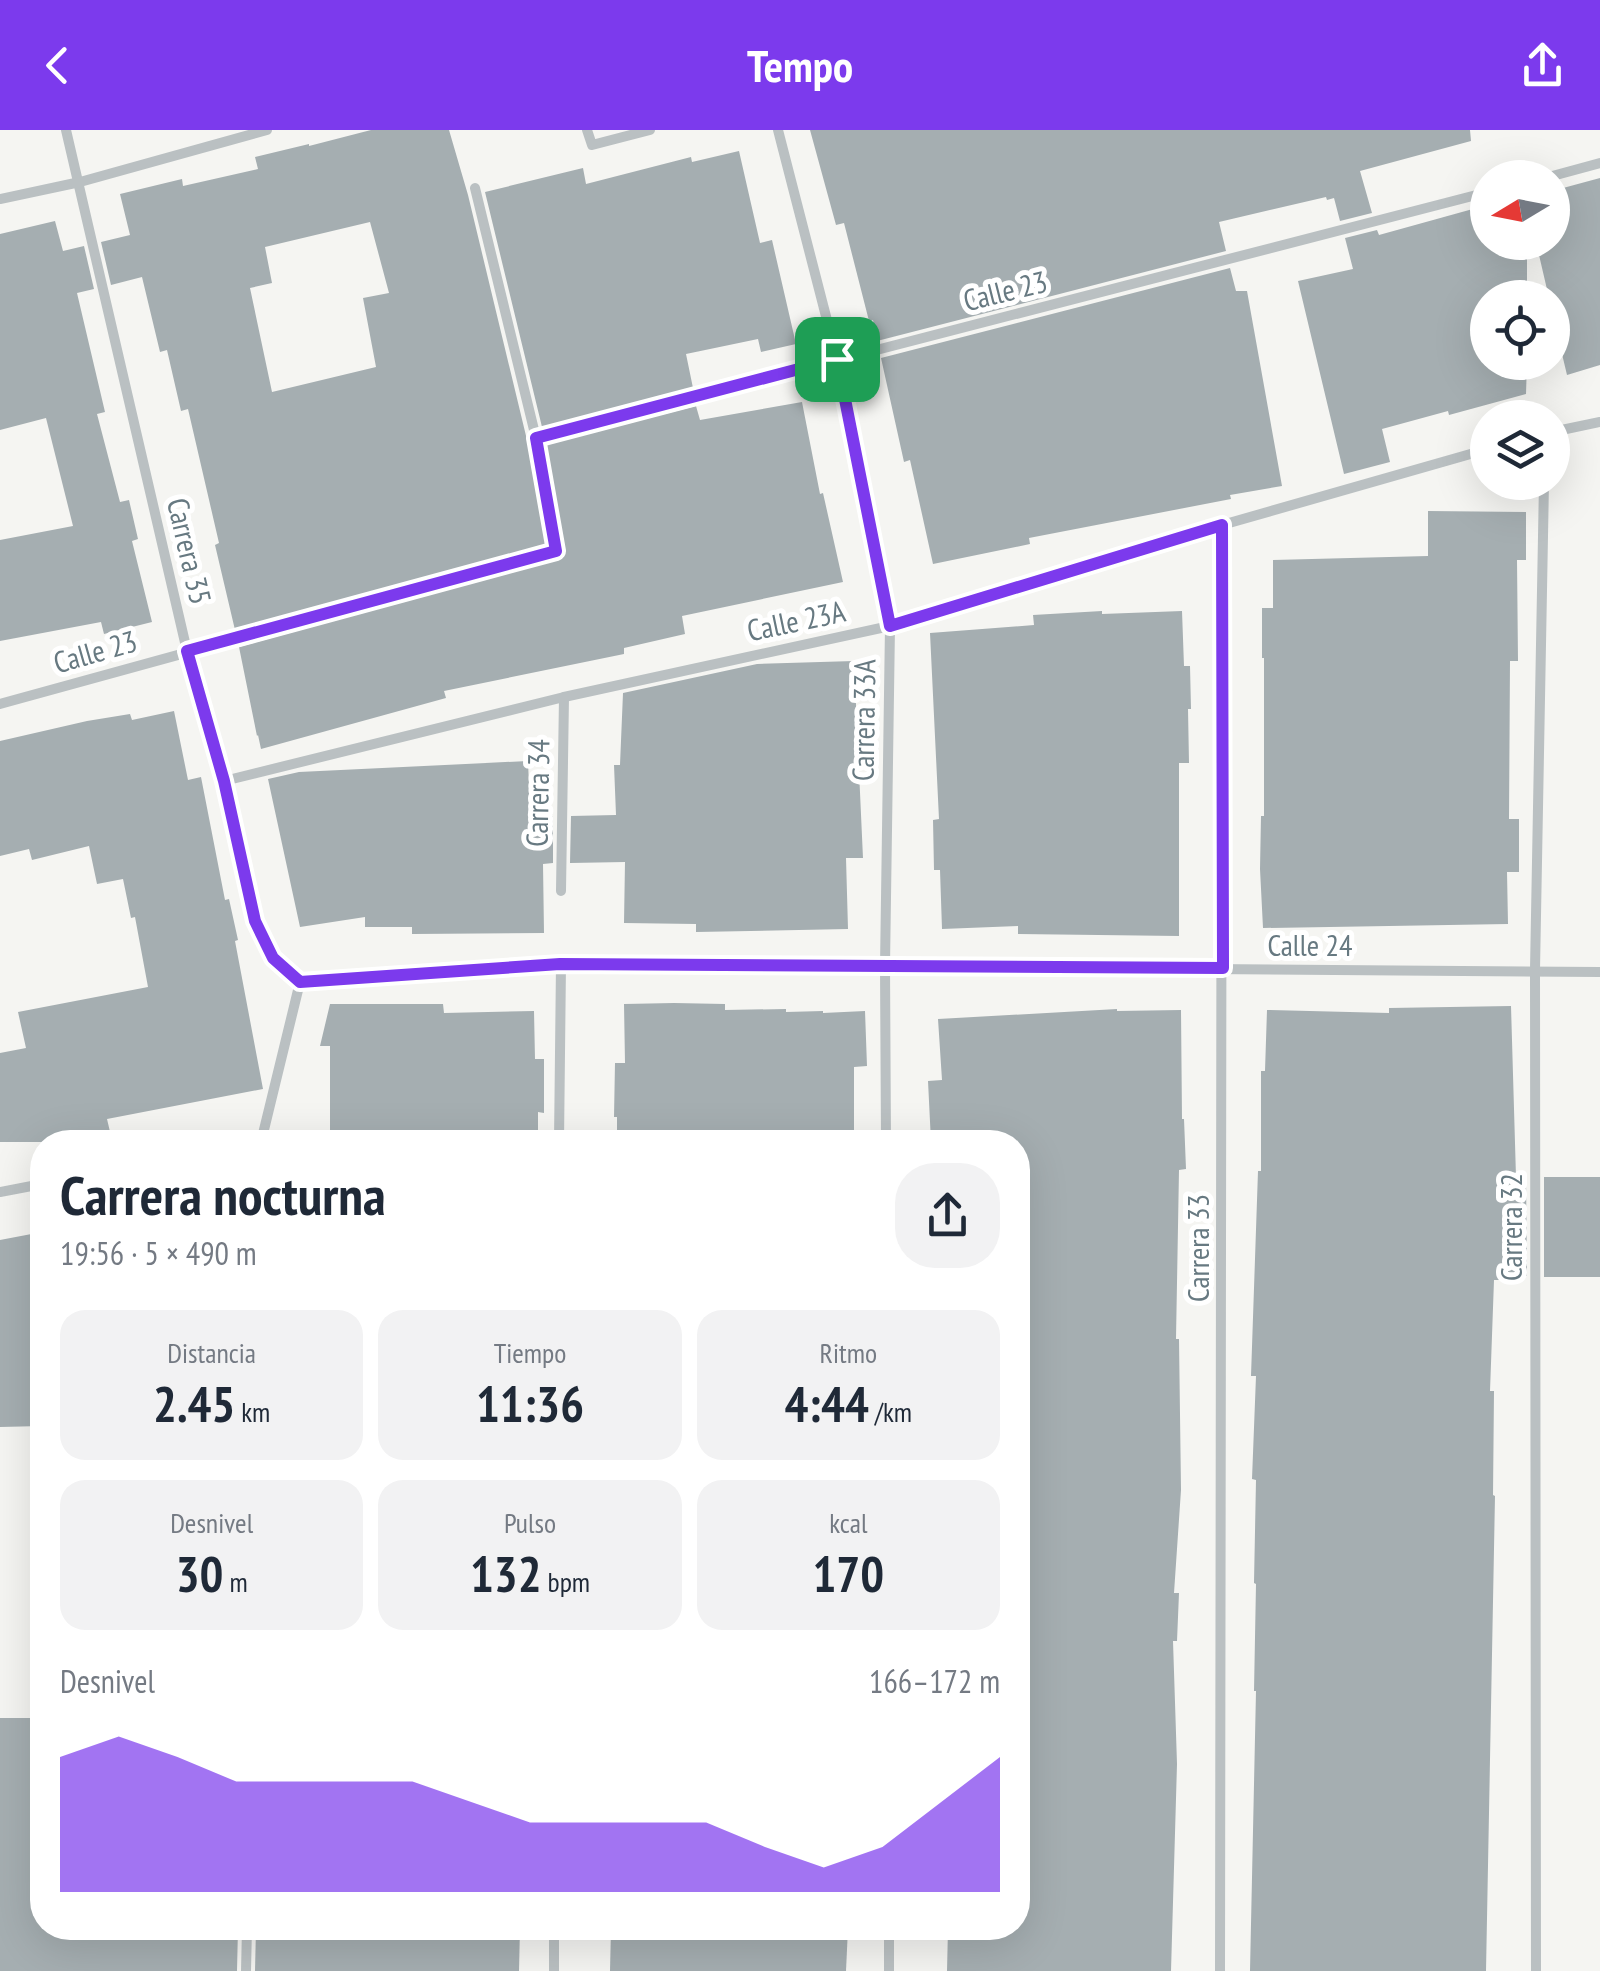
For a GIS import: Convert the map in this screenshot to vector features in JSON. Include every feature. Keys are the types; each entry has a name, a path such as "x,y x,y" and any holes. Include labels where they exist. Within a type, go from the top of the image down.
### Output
{"street":[{"name":"Carrera 35","path":"66,130 187,651 224,781 255,921 273,958 300,982"},
{"path":"0,200 267,130"},
{"path":"588,130 592,145 650,130"},
{"name":"Carrera 33A","path":"778,130 837,359 890,626 886,1130"},
{"path":"1570,171 1600,163"},
{"name":"Calle 23","path":"0,704 556,551 536,438 476,188"},
{"name":"Calle 23","path":"536,438 1470,197"},
{"path":"1570,428 1600,422"},
{"name":"Calle 23A","path":"224,781 564,697 890,626 1222,525 1470,455"},
{"name":"Carrera 32","path":"1536,1971 1534,970 1544,500"},
{"name":"Carrera 33","path":"1220,1971 1222,525"},
{"name":"Carrera 34","path":"562,891 564,697"},
{"path":"559,1130 560,964"},
{"name":"Calle 24","path":"300,982 560,964 1600,972"},
{"path":"264,1130 300,982"},
{"path":"0,1192 30,1186"},
{"path":"246,1971 247,1940"},
{"path":"554,1940 554,1971"},
{"path":"889,1940 889,1971"}],"building":[{"path":"371,130 449,130 527,440 546,545 235,630 188,409 181,411 167,350 160,352 142,277 111,285 101,242 130,235 120,194 182,179 183,186 258,169 255,157","holes":["370,222 389,293 363,298 376,367 272,392 250,288 272,283 265,247"]},
{"path":"810,130 1470,130 1471,141 1360,171 1372,213 1340,221 1334,198 1326,197 1219,222 1226,251 877,341 844,223 836,225"},
{"path":"739,151 760,243 772,240 796,344 761,352 758,339 686,354 693,388 542,427 485,192 583,168 586,184 691,157 692,162"},
{"path":"1600,178 1600,365 1570,374 1570,280 1545,280 1540,260 1570,260 1570,186"},
{"path":"1470,210 1470,260 1527,260 1527,280 1470,280 1470,380 1526,380 1526,394 1504,400 1470,400 1470,409 1449,415 1448,411 1382,429 1390,462 1344,474 1298,281 1353,269 1345,238 1377,230 1379,235"},
{"path":"55,221 63,251 84,246 94,289 77,293 105,412 97,414 120,502 129,500 138,539 132,541 152,622 104,634 101,622 0,641 0,540 73,526 46,418 0,430 0,234"},
{"path":"1230,268 1236,291 1247,291 1282,486 1029,538 1030,544 933,564 910,460 904,462 881,358"},
{"path":"802,402 843,582 682,616 685,634 624,648 624,654 444,691 446,698 261,749 239,647 563,557 565,549 546,444 696,406 700,420"},
{"path":"1428,511 1526,512 1526,560 1517,560 1518,661 1510,661 1509,819 1519,819 1519,872 1507,872 1508,924 1263,928 1262,608 1273,608 1273,560 1428,556"},
{"path":"1182,611 1184,666 1190,666 1191,709 1189,763 1179,763 1179,936 1018,934 1018,926 942,929 940,870 934,870 933,820 939,819 930,633 1034,625 1033,615"},
{"path":"854,661 863,858 846,858 848,929 696,932 696,924 624,923 625,862 570,863 571,816 616,815 614,765 620,765 623,693 757,664"},
{"path":"174,711 188,780 201,777 225,900 229,899 238,940 235,941 263,1089 107,1119 110,1130 30,1130 30,1142 0,1142 0,1053 26,1048 18,1012 148,987 135,917 131,918 123,879 97,884 89,846 32,860 29,849 0,856 0,741 130,714 132,720"},
{"path":"528,761 530,810 542,810 542,817 553,816 553,863 543,864 544,933 412,934 412,927 365,927 365,917 300,927 268,779 299,772"},
{"path":"330,1004 443,1004 444,1013 534,1011 535,1059 544,1059 544,1113 538,1112 538,1130 330,1130 330,1046 320,1046"},
{"path":"624,1004 725,1004 725,1010 786,1012 865,1011 867,1066 854,1067 854,1130 617,1130 615,1063 625,1063"},
{"path":"1511,1006 1516,1177 1526,1177 1527,1276 1494,1280 1490,1391 1494,1391 1495,1496 1486,1971 1250,1971 1256,1691 1256,1480 1252,1479 1256,1376 1251,1376 1261,1171 1261,1071 1265,1071 1267,1010 1389,1013 1389,1008"},
{"path":"1117,1009 1181,1010 1186,1169 1179,1170 1176,1339 1181,1490 1174,1593 1179,1593 1177,1641 1173,1641 1177,1764 1171,1971 947,1971 948,1940 1030,1940 1030,1130 930,1130 928,1081 942,1080 938,1019"},
{"path":"1544,1177 1600,1177 1600,1277 1544,1277"},
{"path":"30,1234 30,1426 0,1427 0,1240"},
{"path":"0,1718 30,1718 30,1940 238,1940 237,1971 0,1971"},
{"path":"256,1940 520,1940 519,1971 255,1971"},
{"path":"611,1940 847,1940 846,1971 610,1971"}],"route":[{"path":"837,359 890,626 1222,525 1223,968 560,964 300,982 273,958 255,921 224,781 187,651 556,551 536,438 837,359"}]}
